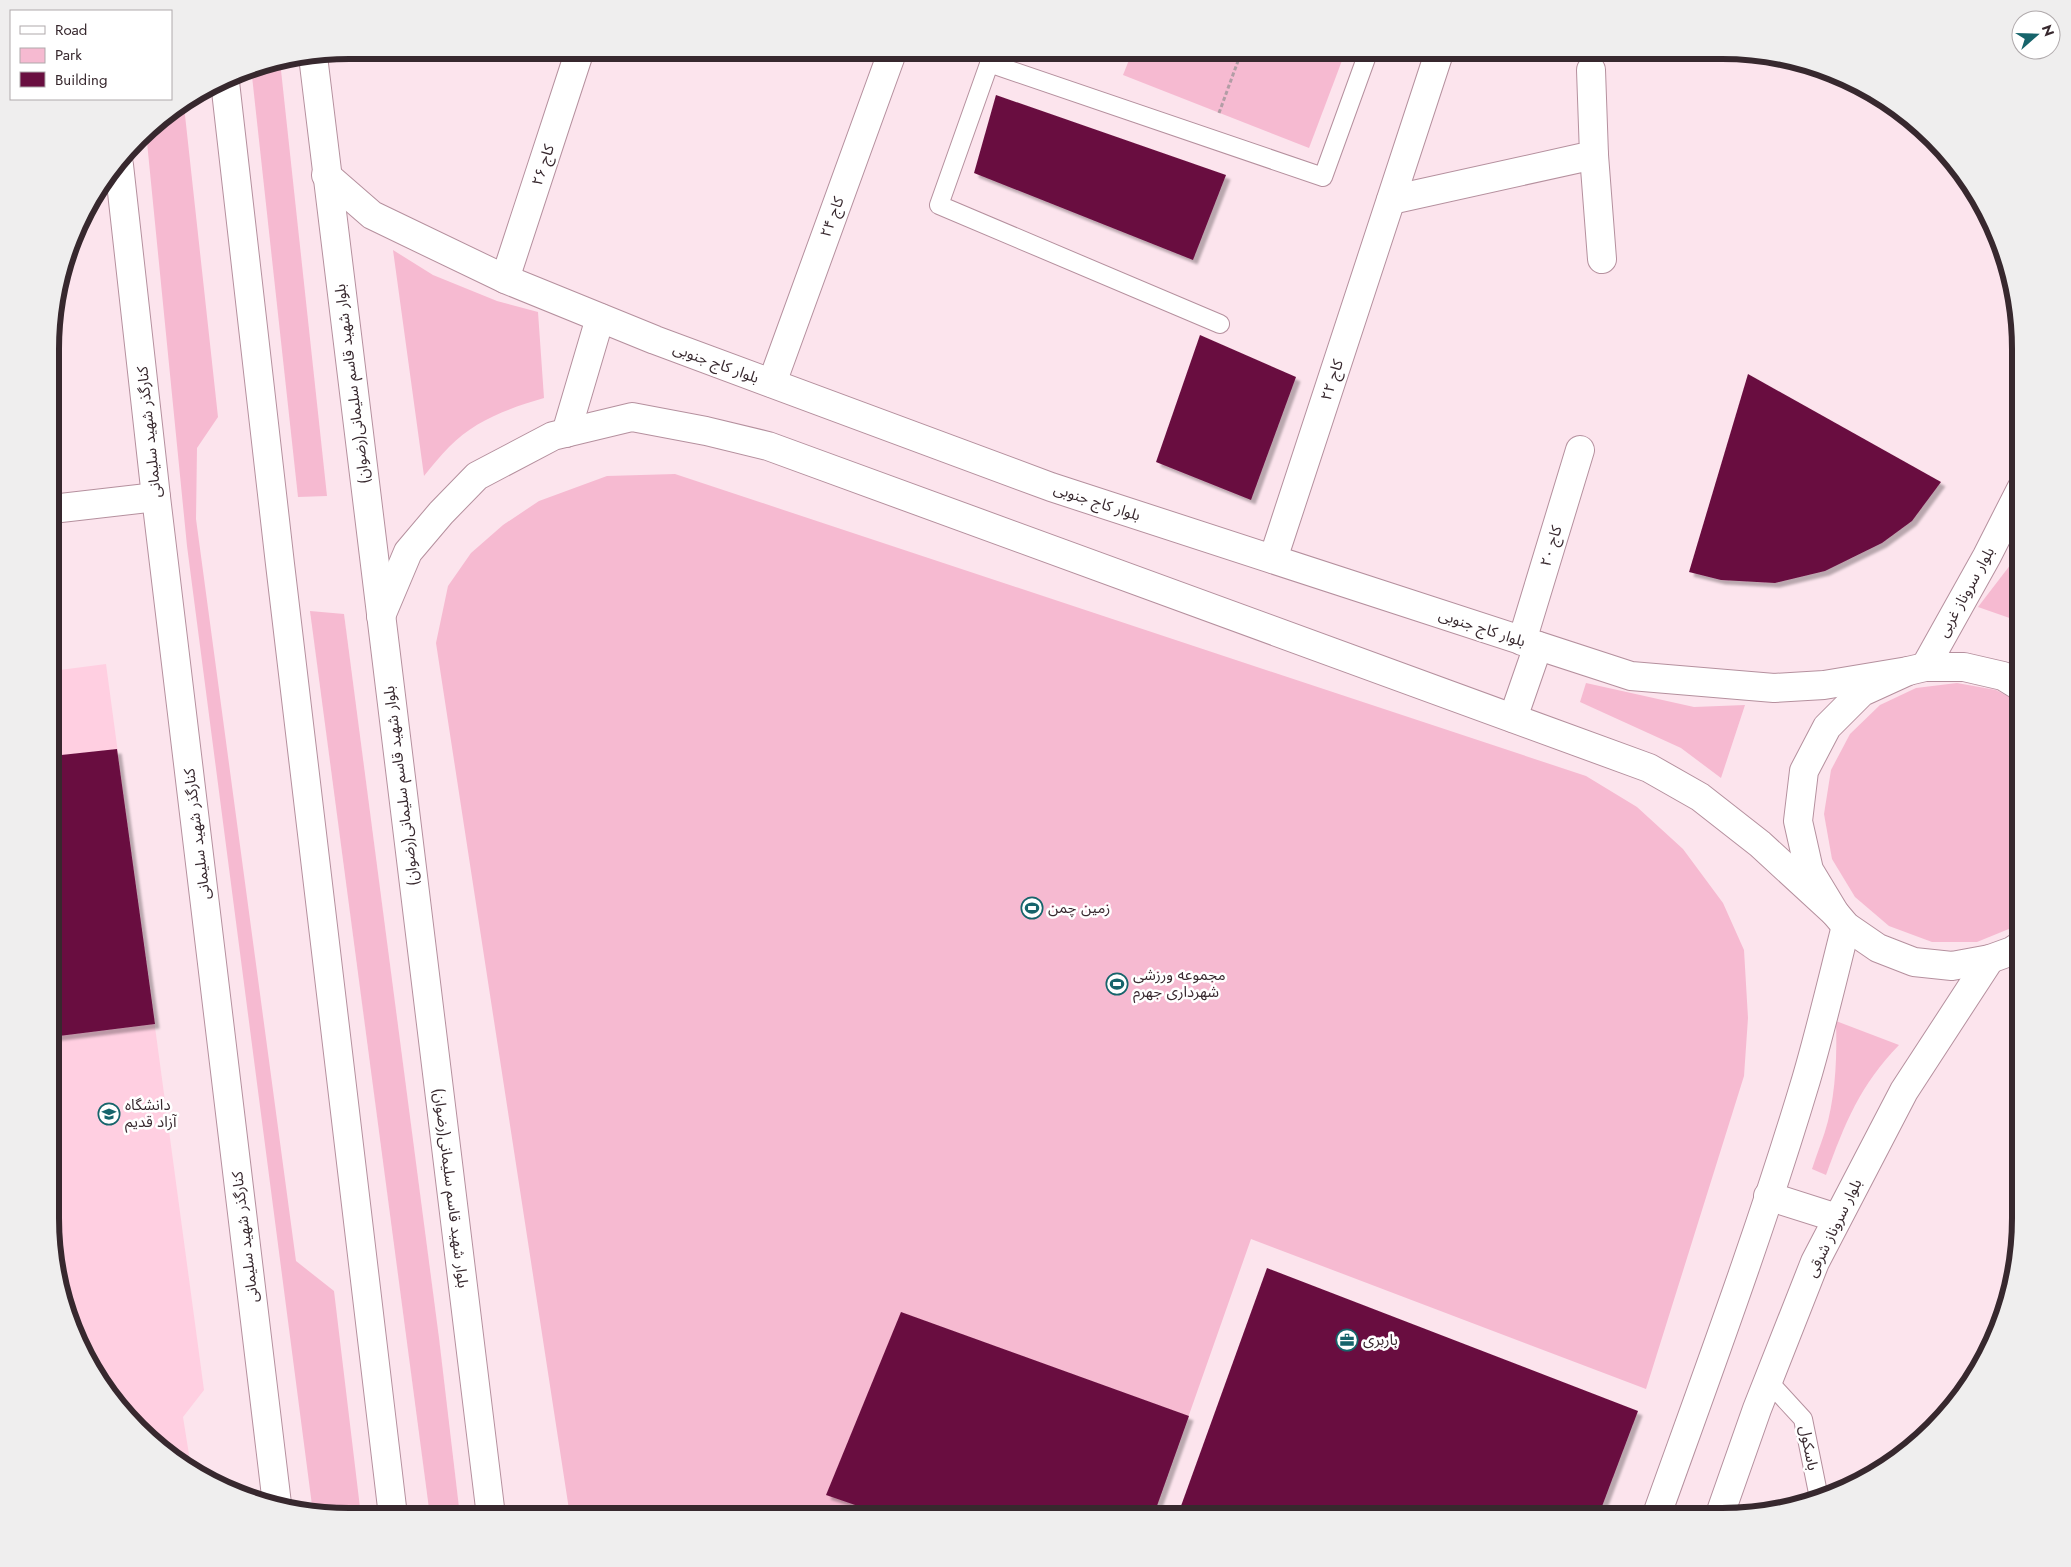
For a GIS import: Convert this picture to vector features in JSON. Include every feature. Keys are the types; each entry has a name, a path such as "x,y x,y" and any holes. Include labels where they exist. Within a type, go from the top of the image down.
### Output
{"main road":[{"name":"کاج ۲۶","path":"505,279 577,59"},
{"name":"کاج ۲۴","path":"772,384 889,59"},
{"name":"کاج ۲۲","path":"1273,559 1437,59"},
{"name":"بلوار شهید قاسم سلیمانی(رضوان)","path":"314,61 490,1508"},
{"path":"1591,70 1594,155 1602,258"},
{"path":"226,87 281,574 392,1508"},
{"path":"1391,200 1594,155"},
{"name":"کنارگذر شهید سلیمانی","path":"120,171 156,496 276,1499"},
{"name":"بلوار کاج جنوبی","path":"326,175 372,215 505,279 654,340 1051,487 1631,676 1774,688 1824,685 1916,669 1964,667 2002,676 2012,682"},
{"path":"566,433 600,318"},
{"path":"381,616 408,552 441,513 477,476 553,436 632,417 706,430 768,446 1649,768 1700,797 1760,844 1840,919 1878,948 1914,962 1952,966 2011,951"},
{"name":"کاج ۲۰","path":"1513,718 1530,643 1580,450"},
{"path":"59,508 156,496"},
{"name":"بلوار سروناز غربی","path":"1916,669 1987,556 2012,507"},
{"path":"1659,1508 1768,1196 1806,1078 1840,919 1809,870 1798,821 1804,771 1827,727 1862,692 1916,669"},
{"name":"بلوار سروناز شرقی","path":"1722,1508 1768,1381 1815,1262 1837,1218 1904,1091 2011,951"},
{"path":"1768,1196 1837,1218"}],"lane":[{"path":"990,59 939,206 1220,324"},
{"path":"999,59 1323,177 1366,59"},
{"name":"باسکول","path":"1768,1381 1803,1419 1818,1492"}],"path":[{"path":"1219,113 1239,59"}],"shaded area":[{"name":"دانشگاه آزاد قدیم","path":"106,664 204,1390 183,1417 190,1460 172,1448 144,1423 119,1395 108,1379 89,1347 81,1329 74,1312 64,1275 59,1237 59,670"}],"green space":[{"path":"1129,59 1343,59 1309,148 1123,75"},
{"path":"281,67 327,496 298,497 252,75"},
{"path":"184,110 218,417 197,448 196,519 296,1261 334,1291 360,1508 312,1506 187,546 147,141"},
{"path":"393,250 433,275 497,301 538,312 544,398 493,416 470,429 439,457 424,476"},
{"name":"مجموعه ورزشی شهرداری جهرم","path":"675,474 1586,776 1637,807 1683,849 1723,903 1744,950 1748,1018 1744,1076 1646,1389 1251,1239 1156,1508 569,1508 436,643 448,586 471,553 503,525 539,501 607,476"},
{"path":"2012,563 2012,619 1978,607"},
{"path":"310,611 344,614 439,1338 459,1508 429,1508"},
{"path":"1586,683 1694,707 1745,705 1721,778 1681,748 1580,702"},
{"path":"1957,683 1996,690 2012,698 2012,928 1977,942 1932,942 1889,926 1855,897 1832,859 1824,814 1831,770 1850,734 1880,705 1916,688"},
{"path":"1836,1021 1899,1045 1874,1075 1855,1106 1826,1175 1812,1169 1826,1127 1833,1097"}],"building":[{"path":"996,95 1226,175 1193,260 974,173"},
{"path":"1200,335 1296,377 1251,500 1156,462"},
{"path":"1748,374 1941,482 1912,521 1882,543 1825,571 1775,583 1721,580 1689,572"},
{"path":"117,749 155,1024 59,1036 59,755"},
{"name":"باربری","path":"1267,1268 1638,1411 1601,1508 1180,1508"},
{"path":"901,1312 1189,1416 1156,1508 864,1508 826,1495"}],"place":[{"name":"زمین چمن","path":"1032,908"},
{"name":"مجموعه ورزشی شهرداری جهرم","path":"1117,984"},
{"name":"دانشگاه آزاد قدیم","path":"109,1114"},
{"name":"باربری","path":"1347,1340"}]}
